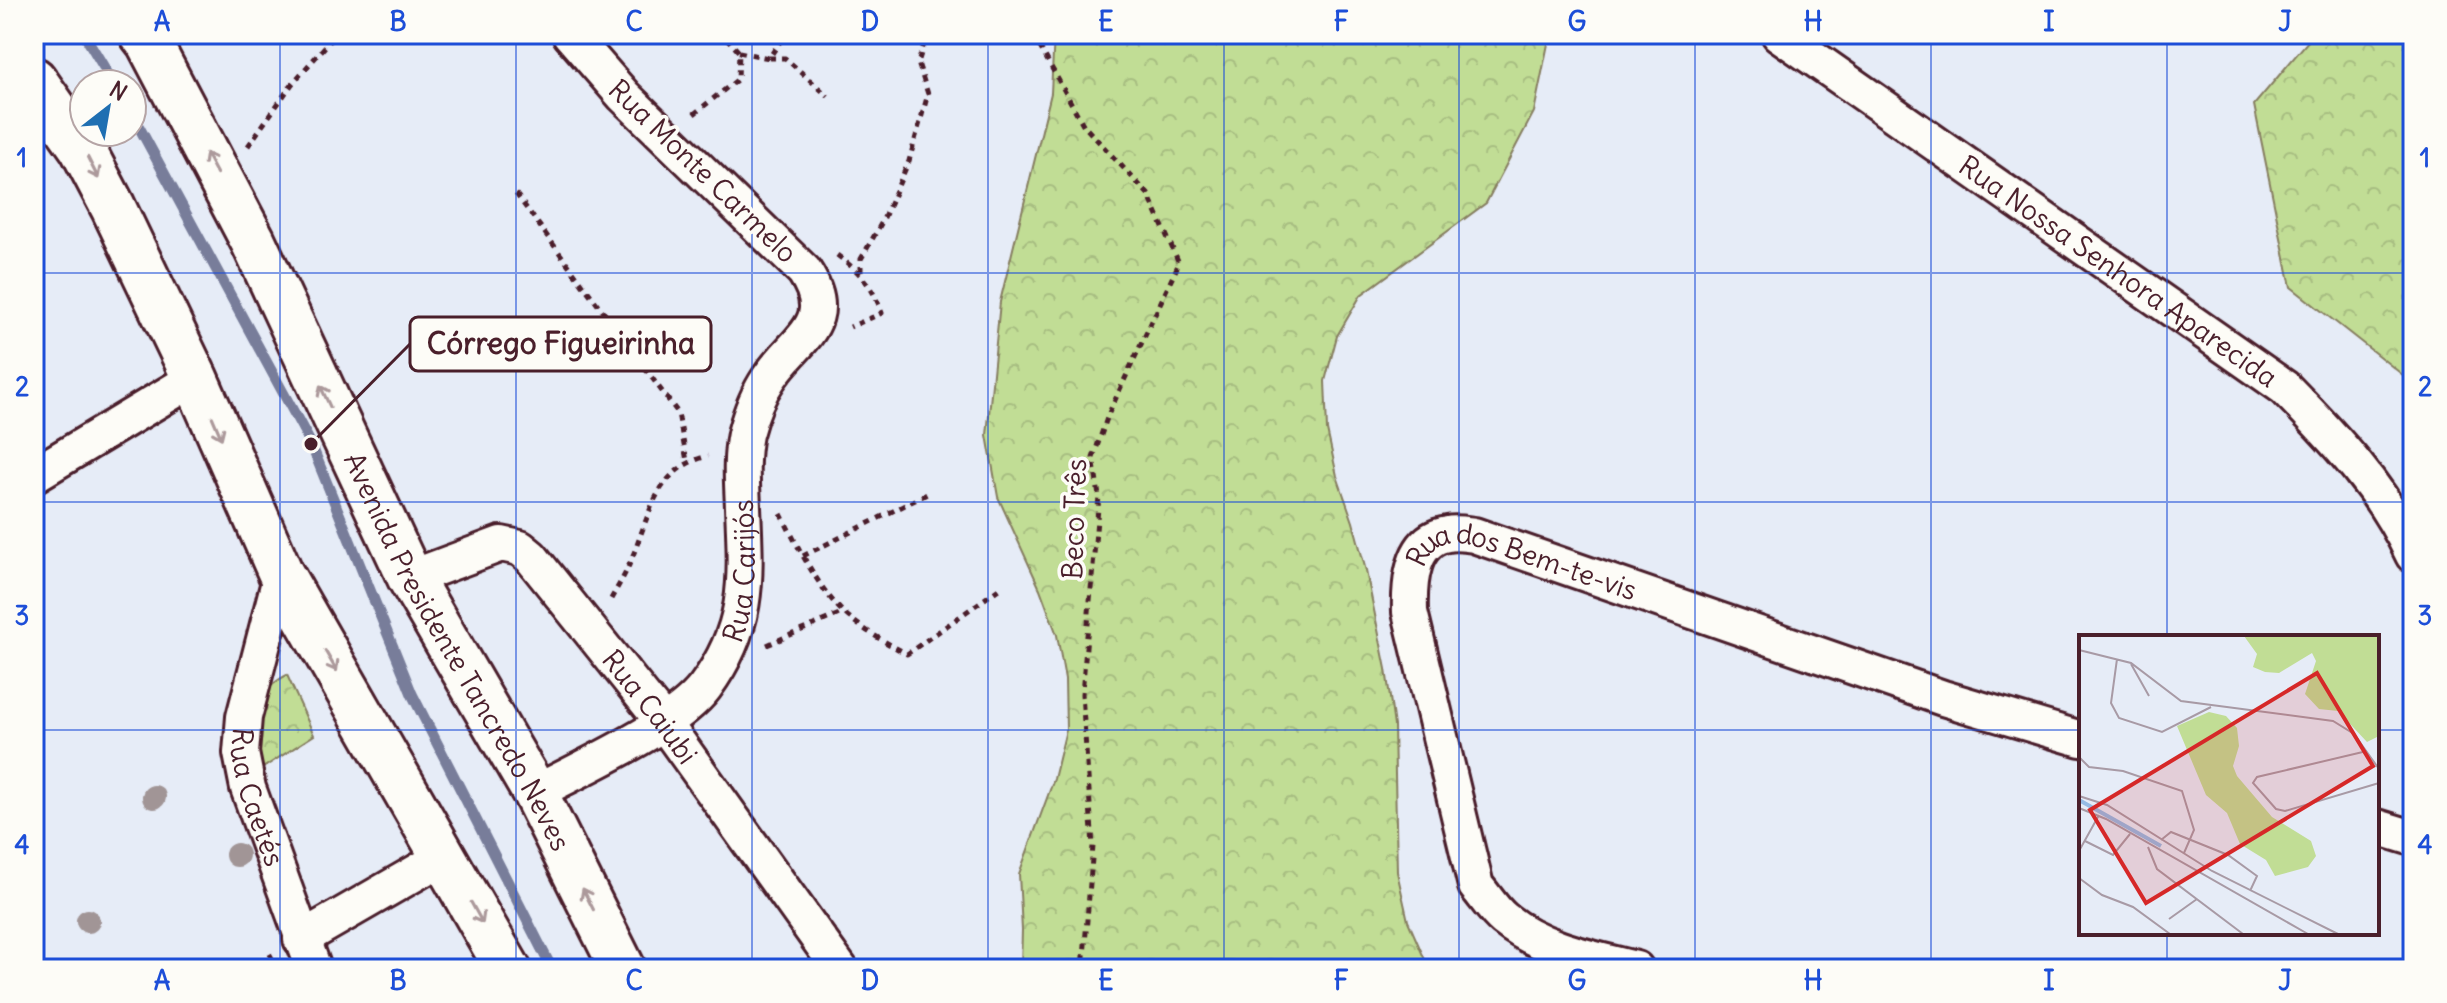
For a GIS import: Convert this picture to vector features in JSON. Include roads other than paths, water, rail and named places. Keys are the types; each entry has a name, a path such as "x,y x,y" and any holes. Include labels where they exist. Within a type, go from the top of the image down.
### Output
{"main road":[{"name":"Avenida Presidente Tancredo Neves","path":"142,34 253,241 410,578 535,793 623,969"},
{"path":"36,85 82,148 195,378 281,574 508,969"}],"street":[{"name":"Rua Monte Carmelo","path":"570,34 624,96 816,260"},
{"name":"Rua Nossa Senhora Aparecida","path":"1779,34 2285,388 2347,451 2397,520 2413,555"},
{"name":"Rua Carijós","path":"535,793 664,723 703,690 727,652 744,603 743,447 754,407 768,378 815,323 819,305 816,260"},
{"path":"34,475 195,378"},
{"name":"Rua dos Bem-te-vis","path":"1636,969 1570,952 1537,939 1503,918 1476,886 1410,612 1409,582 1414,562 1428,543 1446,534 1474,535 1943,698 2079,738"},
{"name":"Rua Caiubi","path":"410,578 501,544 510,544 531,557 664,723 840,969"},
{"name":"Rua Caetés","path":"281,574 244,717 241,753 248,788 308,954"},
{"path":"2379,828 2413,838"},
{"path":"308,954 445,856"}],"waterway":[{"path":"84,34 104,68"},
{"path":"148,143 311,444 412,694 552,969"}],"place":[{"name":"Córrego Figueirinha","path":"311,444"}]}
